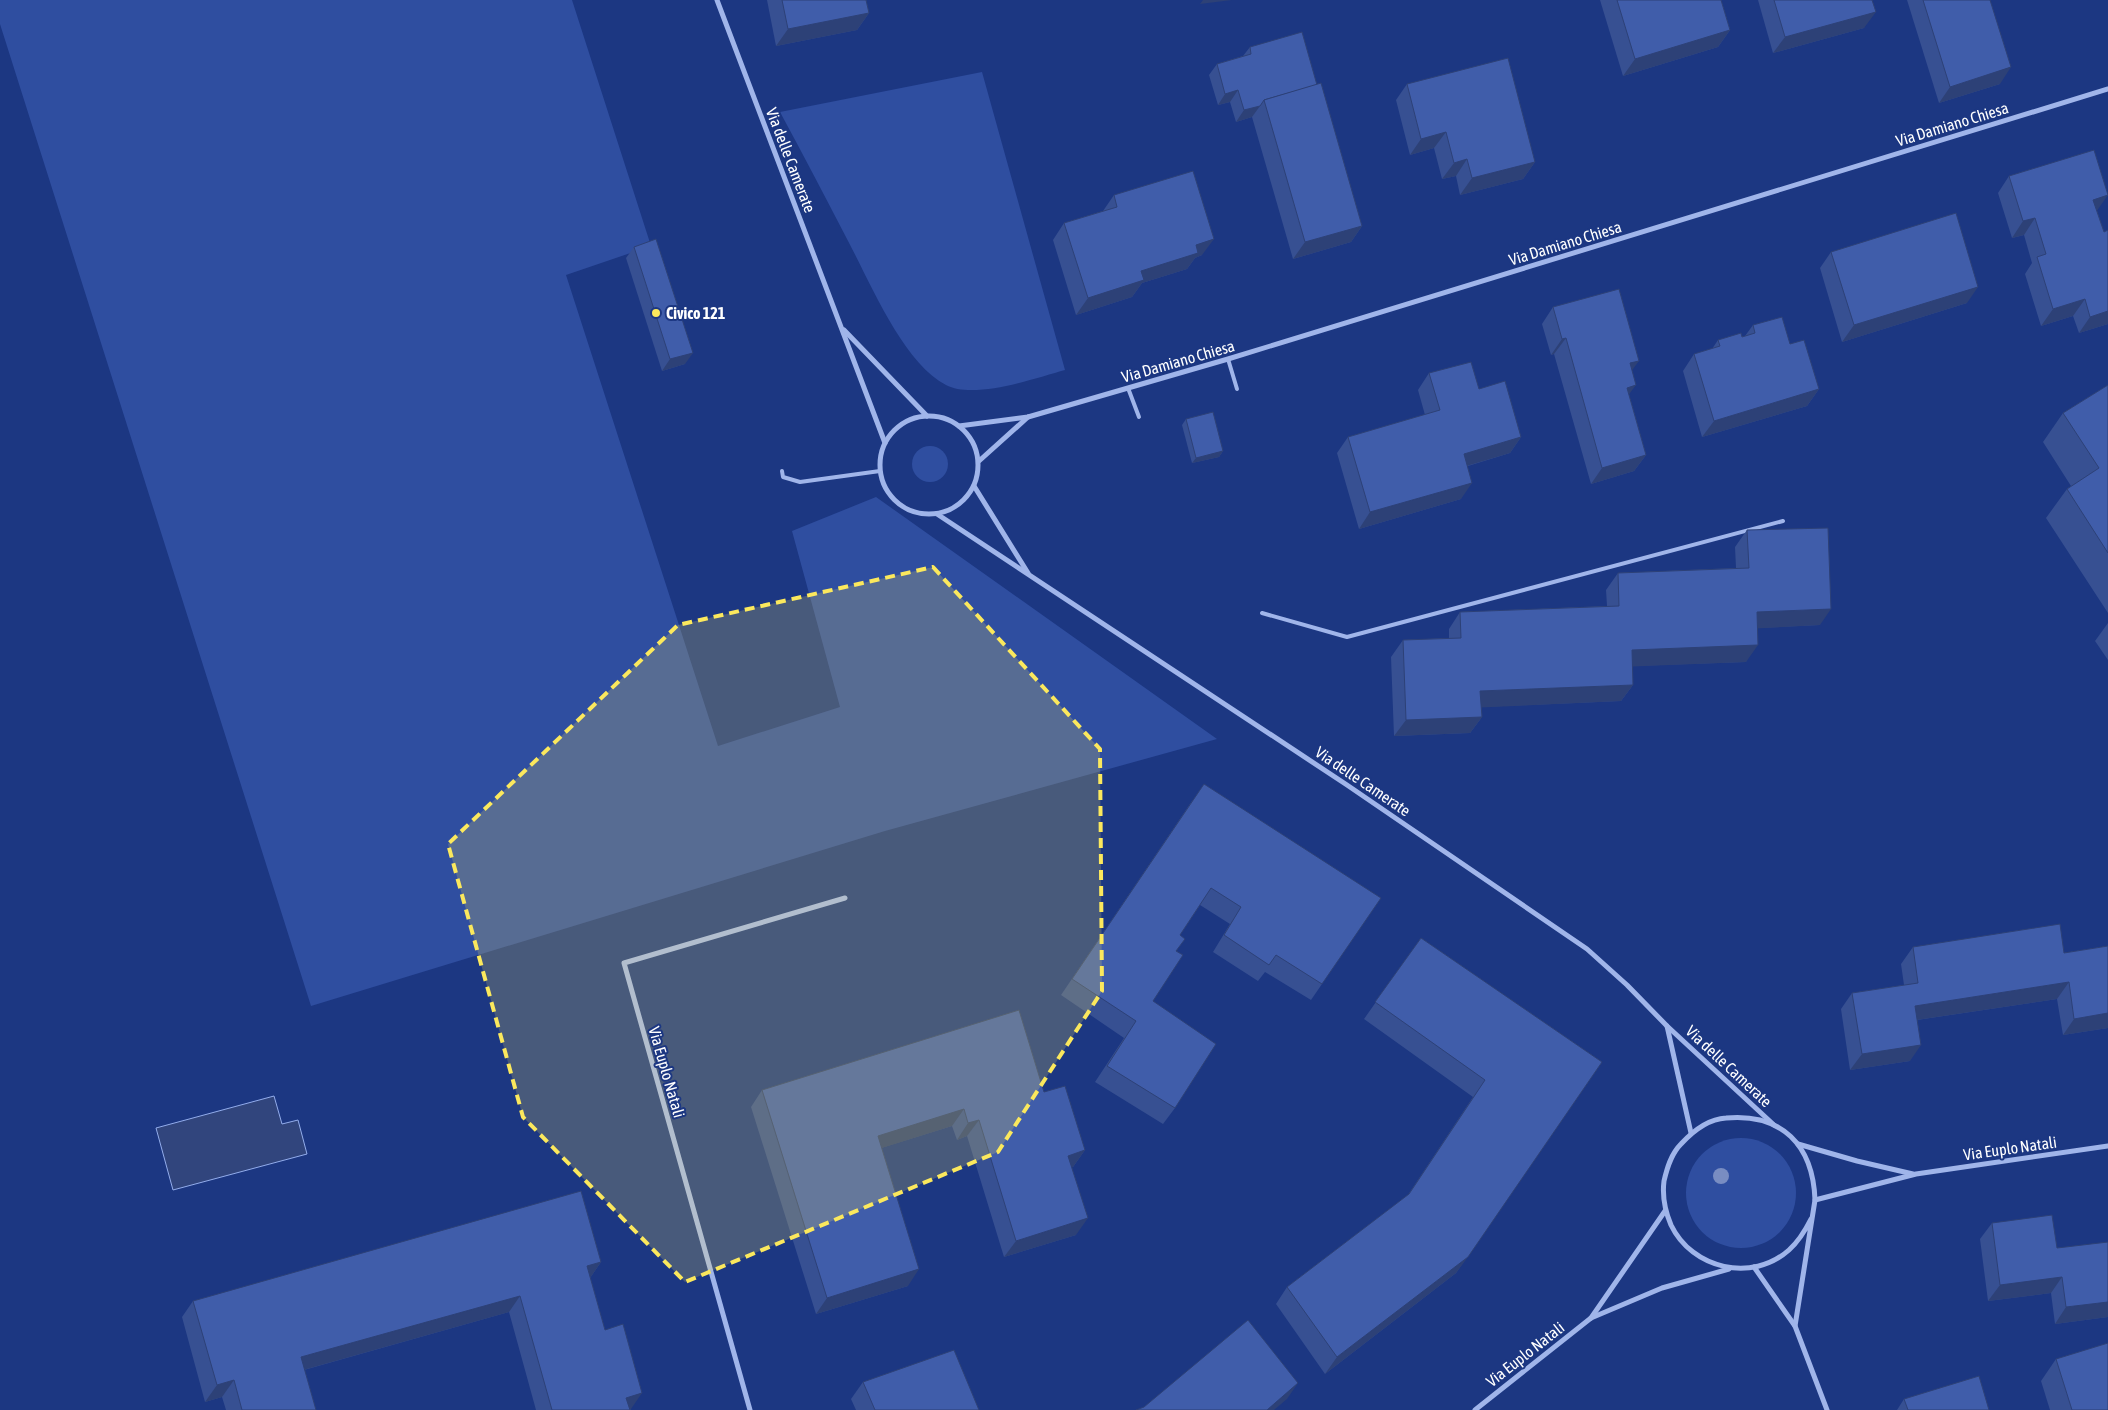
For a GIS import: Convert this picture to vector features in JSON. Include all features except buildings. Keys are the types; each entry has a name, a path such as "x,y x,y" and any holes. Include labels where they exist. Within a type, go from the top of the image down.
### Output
{"street":[{"name":"Via delle Camerate","path":"717,0 885,443"},
{"name":"Via Damiano Chiesa","path":"959,426 1028,417 1228,359 2108,90"},
{"name":"Via delle Camerate","path":"842,328 927,416"},
{"path":"880,471 881,456 885,443 896,429 911,420 927,416 944,418 959,426 971,438 979,462 974,486 960,504 937,514"},
{"name":"Via Damiano Chiesa","path":"979,462 1028,417"},
{"name":"Via delle Camerate","path":"880,471 887,490 900,505 918,513 937,514 1347,785 1587,949 1774,1125"},
{"name":"Via delle Camerate","path":"974,486 1030,575"},
{"name":"Via Euplo Natali","path":"750,1410 624,963 845,898"},
{"name":"Via delle Camerate","path":"1667,1026 1691,1133"},
{"name":"Via delle Camerate","path":"1795,1326 1815,1200 1814,1179 1809,1160 1798,1143 1787,1132 1758,1118 1722,1118 1706,1124 1691,1133 1676,1149 1667,1168 1663,1190 1665,1211 1678,1238 1700,1259 1730,1268 1754,1267 1773,1261 1789,1250 1802,1236 1811,1219"},
{"name":"Via Euplo Natali","path":"1798,1143 1857,1161 1916,1174"},
{"name":"Via Euplo Natali","path":"1815,1200 1916,1174 2108,1146"},
{"name":"Via Euplo Natali","path":"1591,1318 1665,1211"},
{"name":"Via delle Camerate","path":"1754,1267 1795,1326 1827,1410"},
{"name":"Via Euplo Natali","path":"1475,1410 1591,1318 1662,1288 1730,1268"}],"lane":[{"path":"1228,359 1237,389"},
{"path":"1128,388 1139,417"},
{"path":"782,471 783,477 800,482 880,471"},
{"path":"1262,613 1347,637 1782,521"}],"highlighted area":[{"path":"933,567 1100,749 1102,991 998,1152 685,1282 523,1117 448,844 678,625"}],"shaded area":[{"path":"0,0 572,0 651,246 566,275 718,746 840,707 792,531 876,497 1217,739 885,831 311,1006 0,24"},
{"path":"982,72 1065,370 1005,386 972,390 958,389 946,385 930,374 902,340 877,298 780,112"},
{"path":"930,446 937,447 943,451 947,457 947,471 943,477 937,481 930,482 923,481 917,477 913,471 912,464 913,457 917,451 923,447"},
{"path":"274,1096 282,1124 298,1120 307,1154 173,1190 156,1128"},
{"path":"1741,1138 1762,1142 1780,1154 1792,1172 1796,1193 1792,1214 1780,1232 1762,1244 1741,1248 1720,1244 1702,1232 1690,1214 1686,1193 1690,1172 1702,1154 1720,1142"}],"place":[{"name":"Civico 121","path":"656,313"}]}
